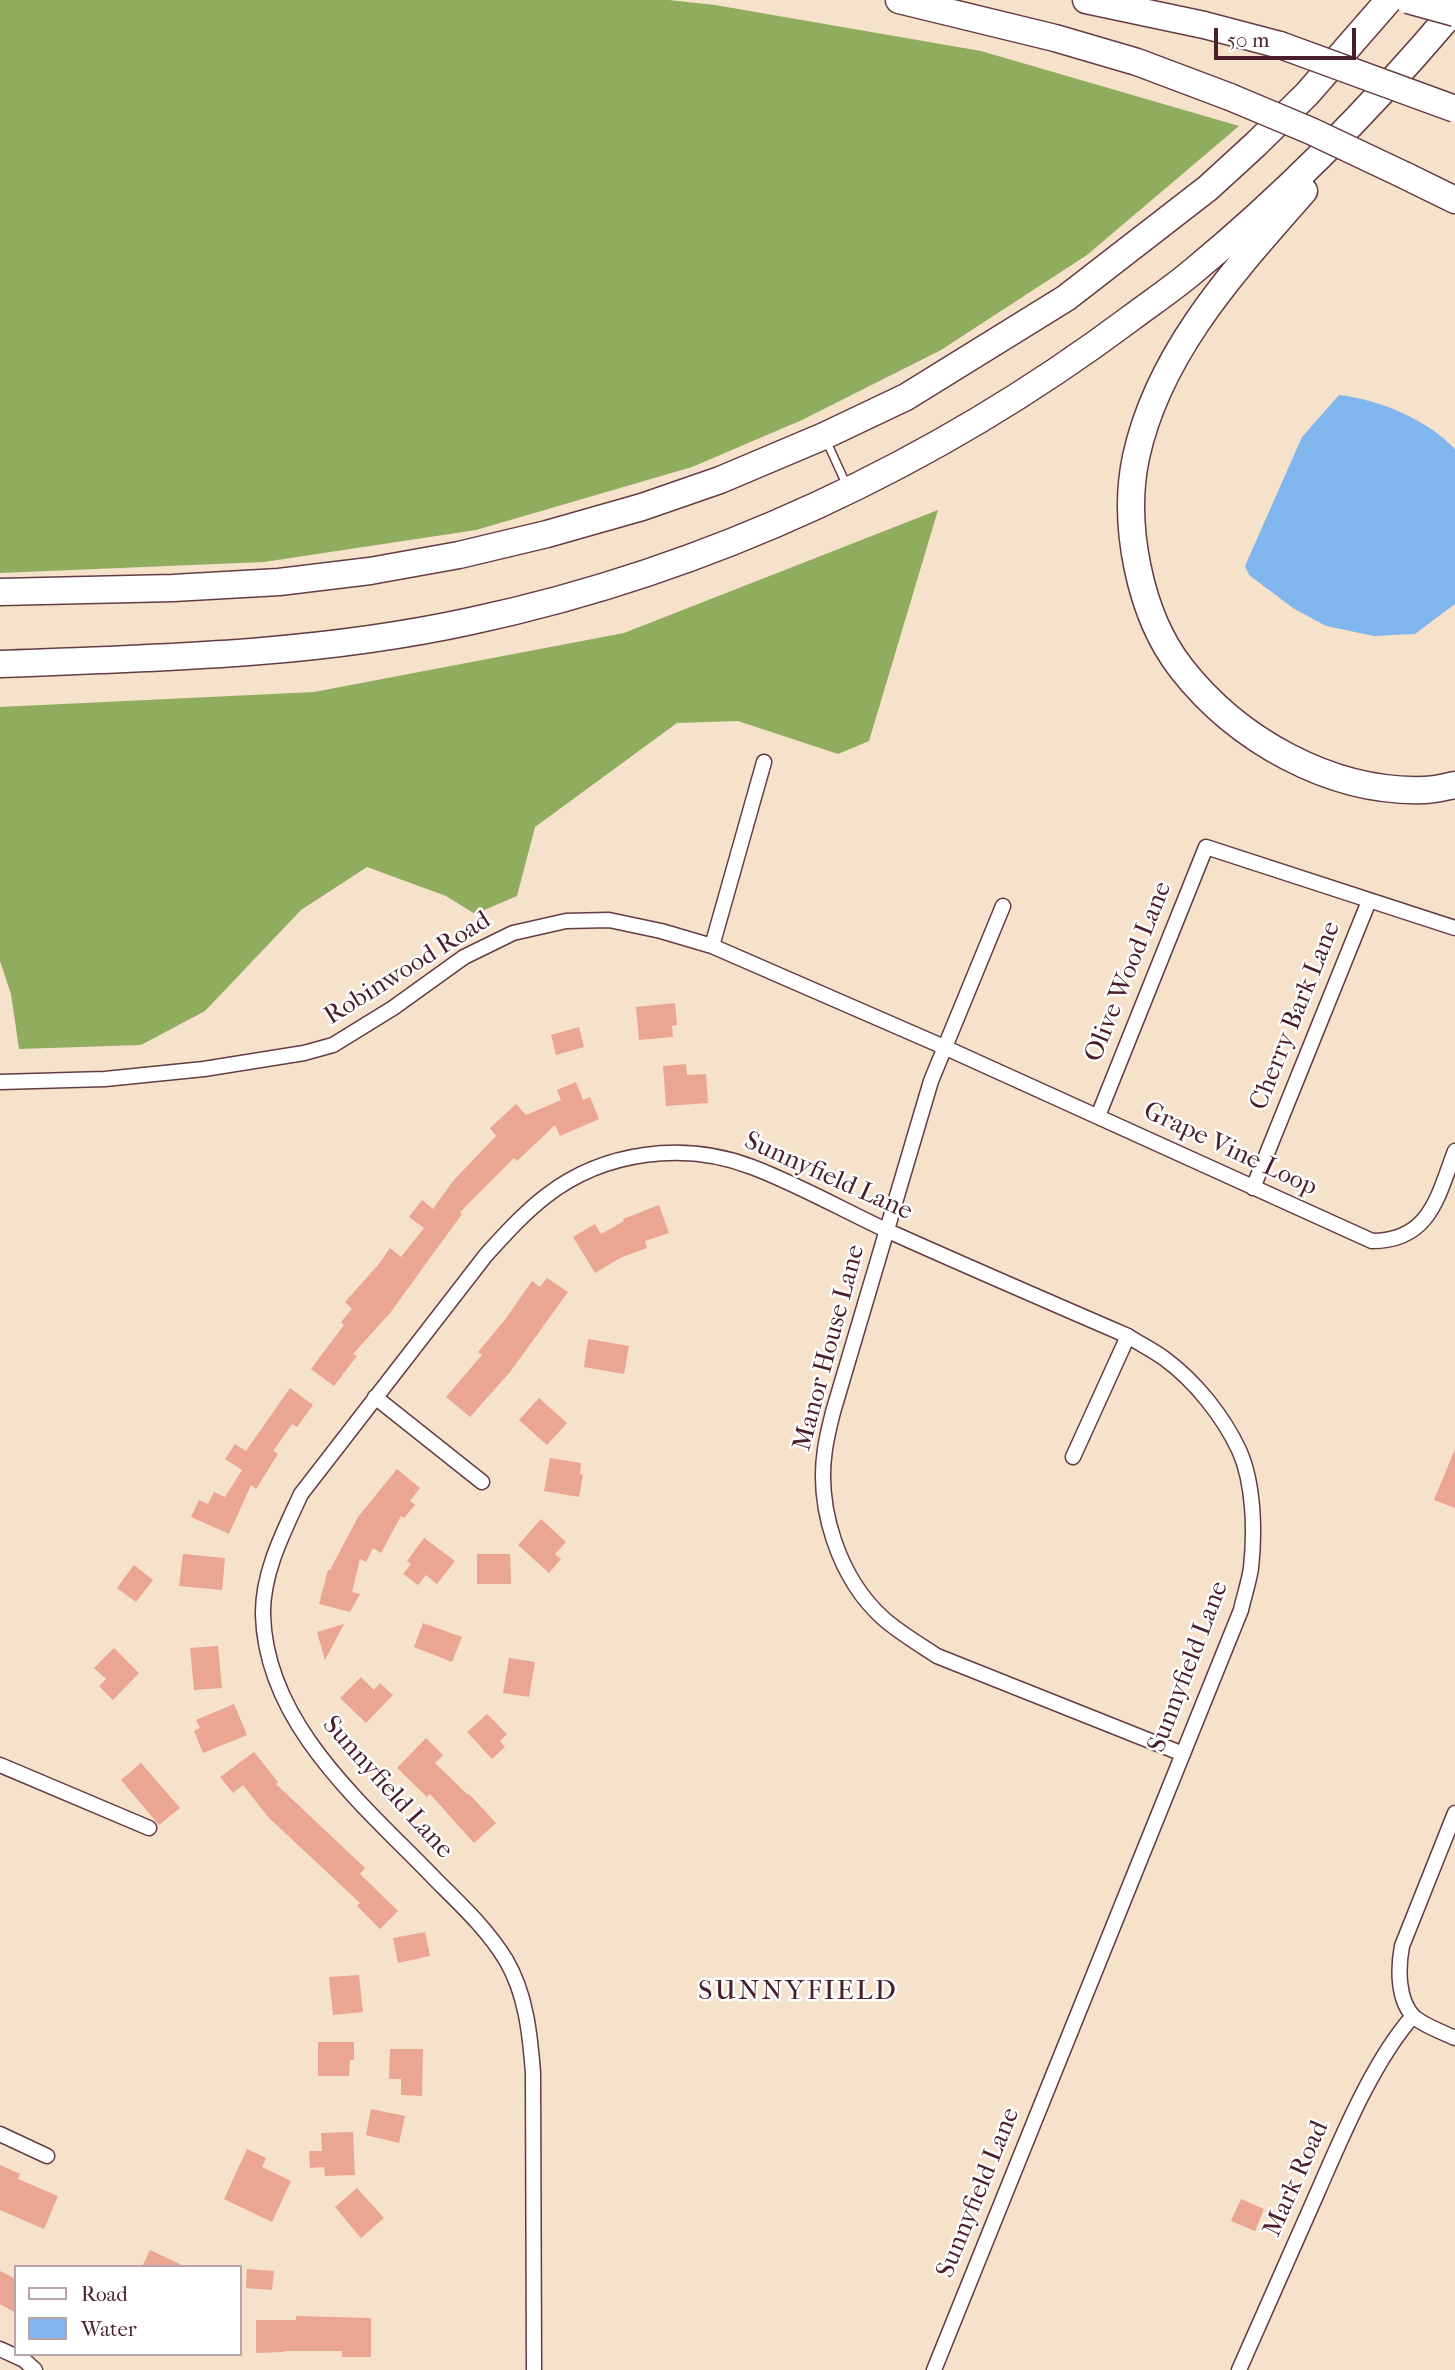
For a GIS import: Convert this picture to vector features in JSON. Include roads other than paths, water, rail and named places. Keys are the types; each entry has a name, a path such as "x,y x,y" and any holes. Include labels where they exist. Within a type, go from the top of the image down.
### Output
{"highway":[{"path":"899,0 1136,62 1311,131 1455,200"},
{"path":"1086,0 1204,24 1280,45 1455,109"},
{"path":"0,590 173,588 279,582 370,571 459,555 642,507 720,480 824,436 906,397 1066,298 1208,188 1247,153 1307,94 1389,0"},
{"path":"1408,0 1455,13"},
{"path":"0,664 169,658 279,650 376,638 470,622 656,572 746,537 849,491 1009,403 1090,348 1190,274 1294,181 1359,117 1455,13"},
{"path":"1455,13 1431,50 1295,201 1209,303 1162,381 1146,421 1130,493 1132,530 1139,572 1149,606 1161,635 1181,667 1212,702 1277,751 1317,771 1373,786 1424,790 1455,785"}],"street":[{"path":"712,946 764,762"},
{"name":"Olive Wood Lane","path":"1098,1116 1206,847 1369,901"},
{"path":"1369,901 1455,928"},
{"name":"Cherry Bark Lane","path":"1253,1188 1369,901"},
{"name":"Manor House Lane","path":"1003,906 944,1047 917,1123 833,1412 825,1449 823,1485 829,1523 841,1560 862,1594 883,1618 937,1656 1183,1754"},
{"name":"Robinwood Road","path":"0,1082 105,1079 204,1069 304,1053 333,1045 393,1008 464,957 513,933 566,921 609,920 712,946 944,1047"},
{"name":"Grape Vine Loop","path":"944,1047 1372,1241 1392,1241 1413,1232 1431,1212 1455,1151"},
{"name":"Sunnyfield Lane","path":"534,2370 533,2073 530,2032 521,1995 506,1961 481,1926 316,1753 290,1712 270,1660 263,1614 269,1574 301,1494 513,1224 548,1194 587,1170 631,1156 673,1152 714,1155 751,1166 887,1230 1128,1336 1164,1358 1192,1383 1216,1412 1239,1451 1250,1491 1253,1529 1251,1570 1241,1610 934,2370"},
{"path":"1073,1457 1128,1336"},
{"path":"375,1397 482,1482"},
{"path":"0,1765 149,1828"},
{"path":"1455,1813 1402,1946 1398,1968 1402,1992 1413,2016 1455,2038"},
{"name":"Mark Road","path":"1239,2370 1357,2108 1396,2035 1413,2016"},
{"path":"0,2134 47,2156"},
{"path":"15,2356 36,2370"}],"lane":[{"path":"824,436 849,491"}],"water":[{"path":"1339,395 1370,401 1402,413 1430,429 1455,449 1455,604 1415,634 1374,636 1326,626 1293,608 1249,575 1245,566 1302,437"}],"district":[{"name":"SUNNYFIELD","path":"798,1992"}]}
